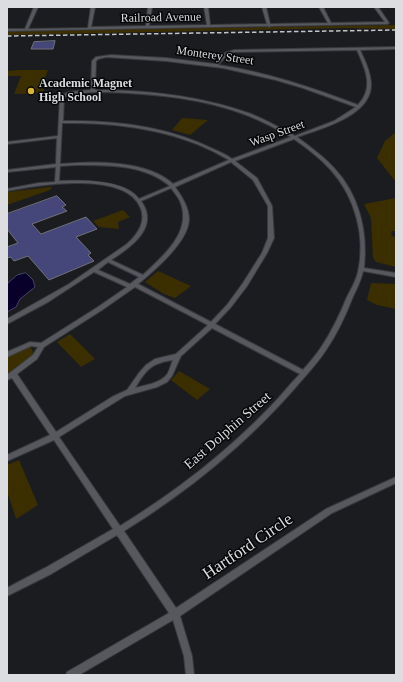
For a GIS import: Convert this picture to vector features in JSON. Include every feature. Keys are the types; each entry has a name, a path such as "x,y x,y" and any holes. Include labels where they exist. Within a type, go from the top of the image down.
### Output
{"street":[{"path":"26,30 36,7"},
{"path":"89,29 93,7"},
{"path":"147,28 150,7"},
{"path":"206,7 209,26"},
{"path":"264,7 269,26"},
{"path":"321,7 330,24"},
{"name":"Railroad Avenue","path":"7,30 387,24 376,7"},
{"path":"216,65 226,54 234,50 394,48"},
{"name":"Wasp Street","path":"140,200 233,160 296,138 350,115 367,98 370,87 368,72 358,49"},
{"name":"Monterey Street","path":"93,92 94,61 100,57 165,59 252,71 291,82 359,107"},
{"name":"East Dolphin Street","path":"7,592 119,531 175,492 225,453 264,418 326,346 340,320 361,269 363,242 358,212 352,196 339,176 324,160 296,138 266,121 203,101 149,93 69,92 62,96 60,122"},
{"path":"7,458 54,436 129,392 147,388 166,380 172,372 178,356 212,325 237,298 249,281 270,239 272,221 268,203 261,189 251,177 233,160 220,152 190,139 160,131 98,122 60,122 57,183"},
{"path":"7,143 59,137"},
{"path":"7,171 58,166 105,164 139,168 159,175 173,186 180,195 186,212 186,226 166,255 143,277 104,307 42,345 35,357 10,376 54,436 175,614 188,656 190,675"},
{"path":"7,190 57,183 96,183 112,185 124,189 140,200 145,214 144,225 136,238 108,260 56,296 7,322"},
{"path":"108,260 143,277"},
{"path":"361,269 396,275"},
{"path":"94,270 132,286 212,325 304,373"},
{"path":"7,355 30,344 42,345"},
{"path":"129,392 143,372 151,365 158,361 178,356"},
{"name":"Hartford Circle","path":"70,675 175,614 329,511 396,480"}],"shaded area":[{"path":"396,25 396,29 345,28 7,35 7,31"},
{"path":"48,70 42,88 44,89 43,93 14,94 21,76 7,76 7,71"},
{"path":"182,118 208,120 190,135 172,130"},
{"path":"396,132 396,182 377,158 385,141"},
{"path":"52,188 50,190 7,205 7,192"},
{"path":"396,198 396,231 392,231 391,235 396,238 396,267 376,262 373,258 371,218 364,204"},
{"path":"123,210 130,217 118,222 119,229 99,227 93,221"},
{"path":"158,271 191,286 175,298 164,294 145,282"},
{"path":"26,273 33,280 35,287 20,299 16,307 7,312 7,284 17,275"},
{"path":"371,283 396,284 396,309 377,305 367,300"},
{"path":"70,334 95,359 81,367 57,342"},
{"path":"30,346 33,352 32,357 7,375 7,357"},
{"path":"179,371 210,389 197,400 171,380"},
{"path":"19,460 38,505 16,519 7,491 7,465"}],"building":[{"path":"55,41 53,49 31,49 34,42"},
{"path":"57,196 66,205 62,207 67,211 32,224 41,234 86,217 97,229 76,237 91,253 88,255 94,261 49,280 28,256 14,261 11,257 7,258 7,247 18,243 7,229 7,214"}],"railway":[{"path":"7,36 396,30"}],"place":[{"name":"Academic Magnet High School","path":"31,91"}]}
